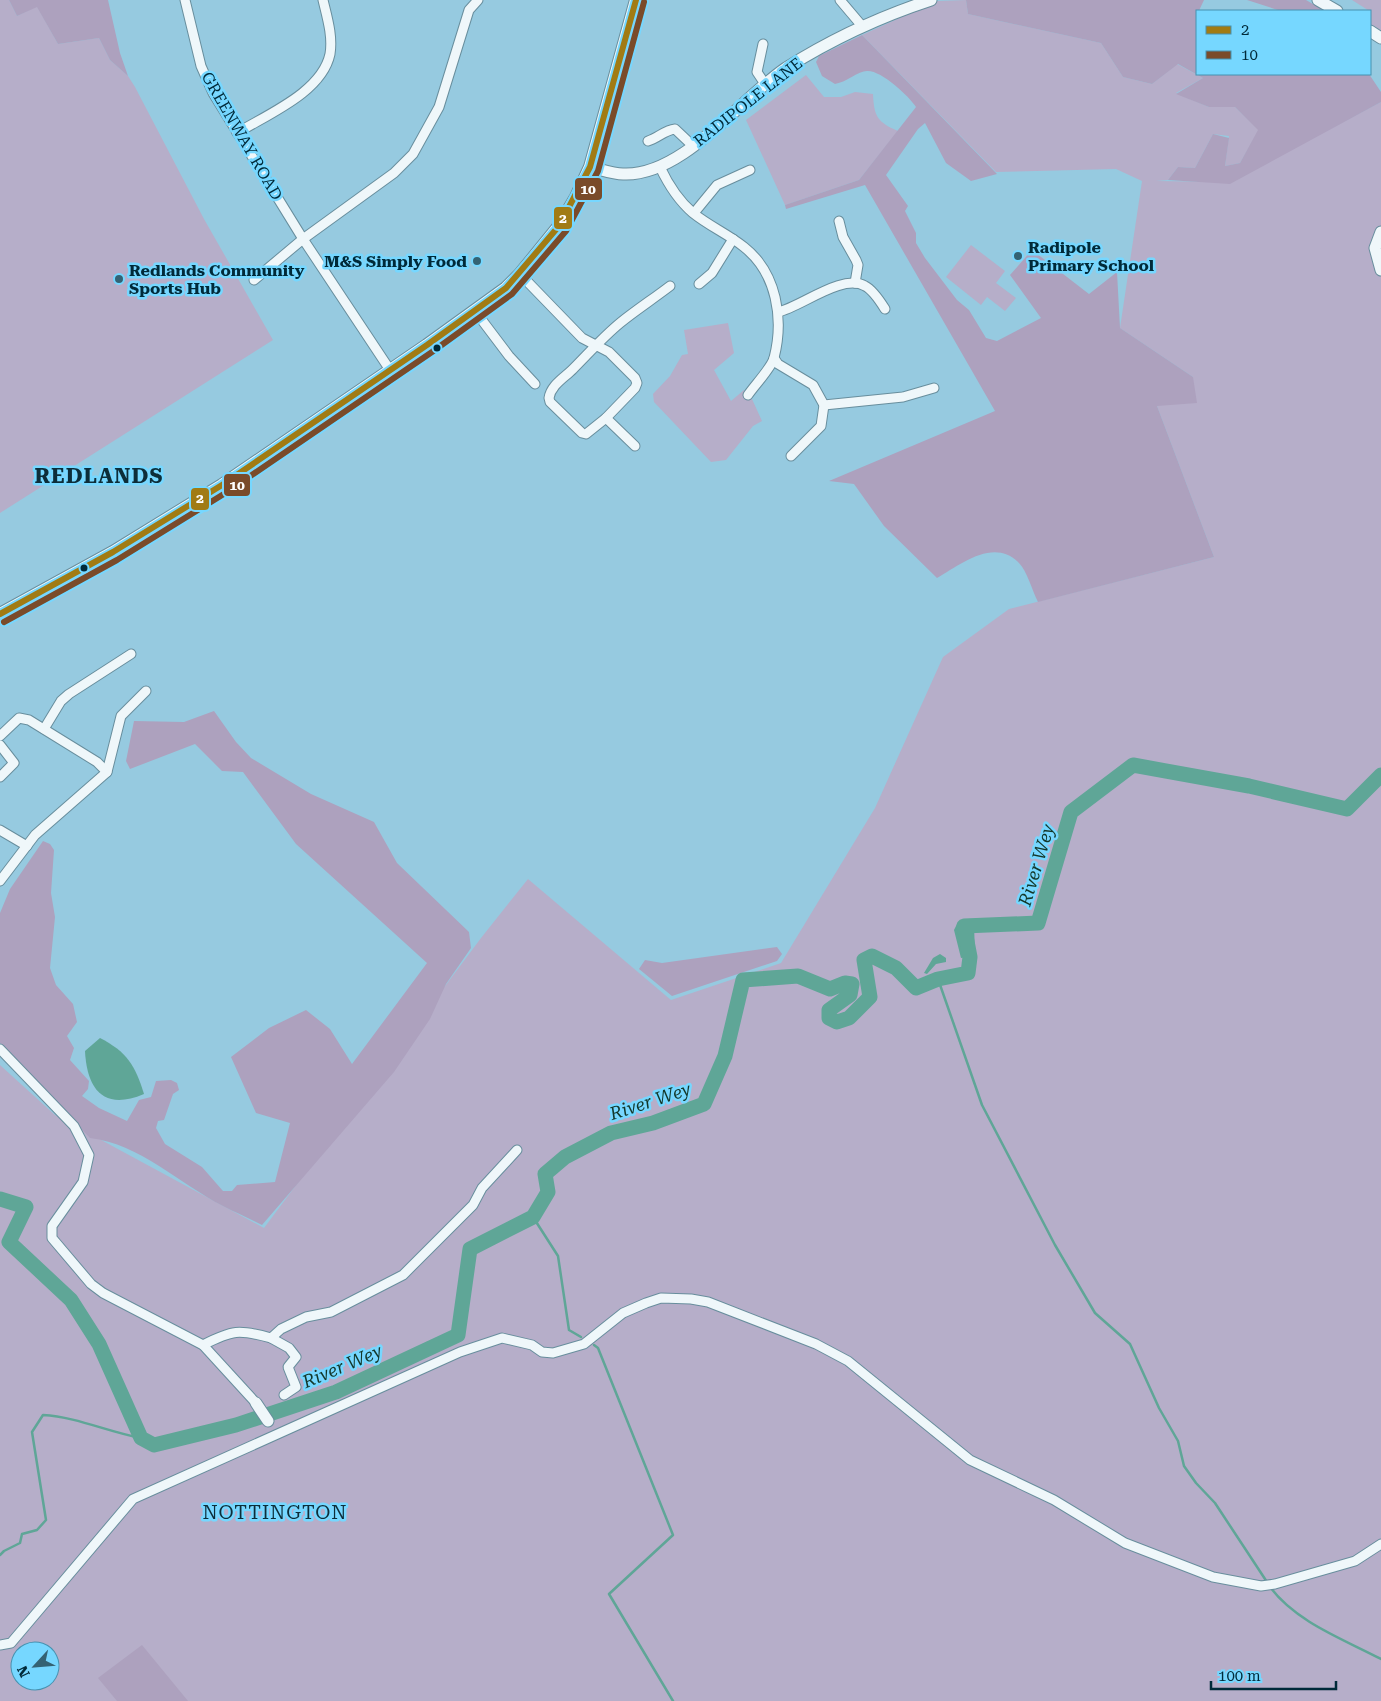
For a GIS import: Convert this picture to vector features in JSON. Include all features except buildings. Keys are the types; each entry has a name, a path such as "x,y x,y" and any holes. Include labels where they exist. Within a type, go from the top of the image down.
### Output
{"main road":[{"path":"0,614 168,520 222,486 475,311 520,274 559,226 576,197 590,166 636,0"}],"street":[{"name":"GREENWAY ROAD","path":"185,0 201,66 213,93 303,239 390,370"},
{"path":"237,133 296,98 319,78 330,53 330,28 323,0"},
{"path":"254,280 303,239 394,173 413,154 439,106 469,10 478,0"},
{"path":"840,0 862,26"},
{"name":"RADIPOLE LANE","path":"590,166 622,174 660,167 674,160 693,146 765,84 820,47 862,26 931,0"},
{"path":"1318,0 1335,10"},
{"path":"763,44 757,72 765,84"},
{"path":"648,141 657,138 666,130 675,129 693,146"},
{"path":"660,167 682,202 694,213 733,239 755,257 775,295 778,312 778,339 774,358 748,395"},
{"path":"694,213 717,185 750,170"},
{"path":"839,221 843,237 858,265 855,283"},
{"path":"1381,232 1376,248 1381,270"},
{"path":"699,284 712,273 733,239"},
{"path":"520,274 582,338 597,346 609,352 635,378 637,383 590,433 582,433 549,398 553,387 597,346 619,324 670,286"},
{"path":"778,312 831,288 855,283 864,286 885,309"},
{"path":"475,311 509,356 535,384"},
{"path":"774,358 778,364 813,384 824,405 821,426 791,456"},
{"path":"824,405 903,397 934,388"},
{"path":"606,418 635,446"},
{"path":"44,729 61,701 69,694 131,654"},
{"path":"0,882 35,835 107,772 122,716 146,691"},
{"path":"0,736 19,718 29,720 97,762 107,772"},
{"path":"0,745 14,763 0,777"},
{"path":"0,830 27,846"},
{"path":"0,1049 74,1126 89,1156 83,1182 52,1226 52,1238 91,1284 103,1294 203,1345 256,1403 268,1421 271,1435"},
{"path":"271,1338 281,1329 306,1317 332,1312 403,1275 473,1205 482,1188 517,1150"},
{"path":"0,1645 11,1642 133,1499 271,1435 460,1352 502,1338 532,1344 542,1352 553,1353 575,1348 584,1344 623,1313 661,1298 691,1299 708,1302 816,1344 848,1362 970,1460 1054,1500 1125,1543 1213,1578 1264,1586 1275,1584 1355,1561 1381,1544"},
{"path":"203,1345 227,1332 250,1332 271,1338 289,1348 296,1357 288,1367 296,1387 284,1395"}],"shaded area":[{"name":"Redlands Community Sports Hub","path":"0,0 9,0 17,16 37,6 58,44 99,38 110,60 128,76 135,87 204,219 273,340 0,513"},
{"path":"9,0 108,0 120,53 128,76 110,60 99,38 58,44 37,7 17,16"},
{"path":"966,0 968,14 1101,43 1123,77 1152,84 1177,64 1203,78 1176,93 1209,107 1235,107 1259,130 1240,163 1225,166 1229,136 1213,134 1195,168 1178,167 1168,180 1156,181 1229,182 1381,102 1381,1701 0,1701 0,1065 55,1115 264,1228 481,938 528,879 671,1000 781,963 875,808 943,657 1009,609 1214,557 1157,406 1193,377 1120,328 1142,181 1116,169 996,172 862,35 937,1"},
{"path":"966,0 1204,0 1199,10 1196,10 1196,74 1178,64 1152,84 1123,77 1101,43 968,14"},
{"path":"1247,0 1306,0 1323,10 1278,10"},
{"path":"1352,0 1381,0 1381,34 1371,27 1371,10"},
{"path":"862,35 997,174 971,181 946,163 925,123 918,129 886,175 908,206 905,211 916,233 916,243 925,258 957,300 969,310 986,338 997,341 1041,318 1010,275 1032,250 1089,294 1117,272 1120,328 1193,377 1197,403 1157,406 1214,557 1038,602 1022,566 1009,556 999,553 977,556 937,578 884,526 854,484 829,481 995,411 865,185 786,209 785,205 859,180 916,107 894,84 873,72 864,71 835,84 822,76 816,62 819,56"},
{"path":"806,75 824,97 841,97 855,92 873,94 874,108 878,117 885,125 898,131 859,180 785,205 746,120"},
{"path":"1198,75 1370,75 1381,92 1381,102 1230,184 1168,180 1178,167 1195,168 1213,134 1229,138 1225,166 1240,163 1258,130 1235,107 1209,107 1176,94 1203,78"},
{"path":"971,245 1005,271 996,283 1016,298 1005,311 987,297 981,305 946,277"},
{"path":"728,323 734,353 714,370 731,401 744,390 752,399 762,421 753,426 726,460 711,462 654,402 653,394 670,376 682,355 688,354 684,330"},
{"path":"214,711 236,742 251,758 311,794 374,822 397,863 469,932 471,948 446,984 430,1019 394,1072 262,1225 207,1197 143,1156 126,1148 90,1138 0,1043 0,913 10,889 43,841 50,844 54,850 51,893 55,917 50,968 56,985 73,1004 77,1022 67,1036 74,1048 70,1060 89,1081 88,1089 82,1096 99,1108 127,1121 139,1100 151,1097 156,1081 171,1080 177,1083 179,1090 173,1094 164,1120 158,1121 156,1128 165,1144 202,1167 223,1191 232,1191 237,1185 275,1182 290,1123 256,1113 231,1057 269,1028 306,1010 330,1029 352,1064 427,963 296,844 243,772 222,771 195,744 130,769 126,761 134,721 184,722"},
{"path":"958,922 974,924 975,956 961,958 954,930"},
{"path":"777,947 782,954 777,961 672,996 639,969 645,960 662,963"},
{"path":"940,954 946,958 946,962 936,964 927,974 924,973 933,958"},
{"path":"100,1038 117,1049 129,1060 144,1094 130,1099 118,1100 100,1094 89,1077 85,1051"},
{"path":"142,1645 188,1701 117,1701 98,1678"}],"waterway":[{"name":"River Wey","path":"0,1199 26,1207 9,1242 71,1300 99,1344 141,1438 154,1445 236,1425 336,1392 458,1335 470,1249 533,1217 548,1192 545,1174 565,1157 611,1133 653,1123 704,1104 725,1056 743,980 798,976 830,989 845,983 852,984 850,995 829,1010 829,1018 837,1022 849,1018 870,997 864,960 872,956 896,968 916,988 938,979 968,973 970,957 964,926 1038,923 1071,812 1133,765 1249,786 1347,809 1381,775"},
{"path":"938,979 982,1105 1055,1245 1095,1313 1130,1344 1159,1408 1178,1441 1184,1466 1196,1483 1215,1503 1267,1582"},
{"path":"533,1217 558,1256 569,1330 581,1337"},
{"path":"594,1345 598,1348 673,1535 609,1594 673,1701"},
{"path":"0,1555 20,1543 22,1534 37,1530 46,1520 32,1432 43,1415 56,1416 141,1438"},
{"path":"1270,1587 1293,1610 1307,1620 1336,1637 1381,1659"}],"transit line":[{"name":"2","path":"0,614 113,552 222,485 427,345 506,288 559,226 590,167 636,0"},
{"name":"10","path":"4,622 117,560 227,492 432,352 512,294 566,231 598,171 644,2"}],"place":[{"name":"Radipole Primary School","path":"1018,256"},
{"name":"M&S Simply Food","path":"477,261"},
{"name":"Redlands Community Sports Hub","path":"119,279"}],"district":[{"name":"REDLANDS","path":"99,476"},
{"name":"NOTTINGTON","path":"275,1512"}]}
